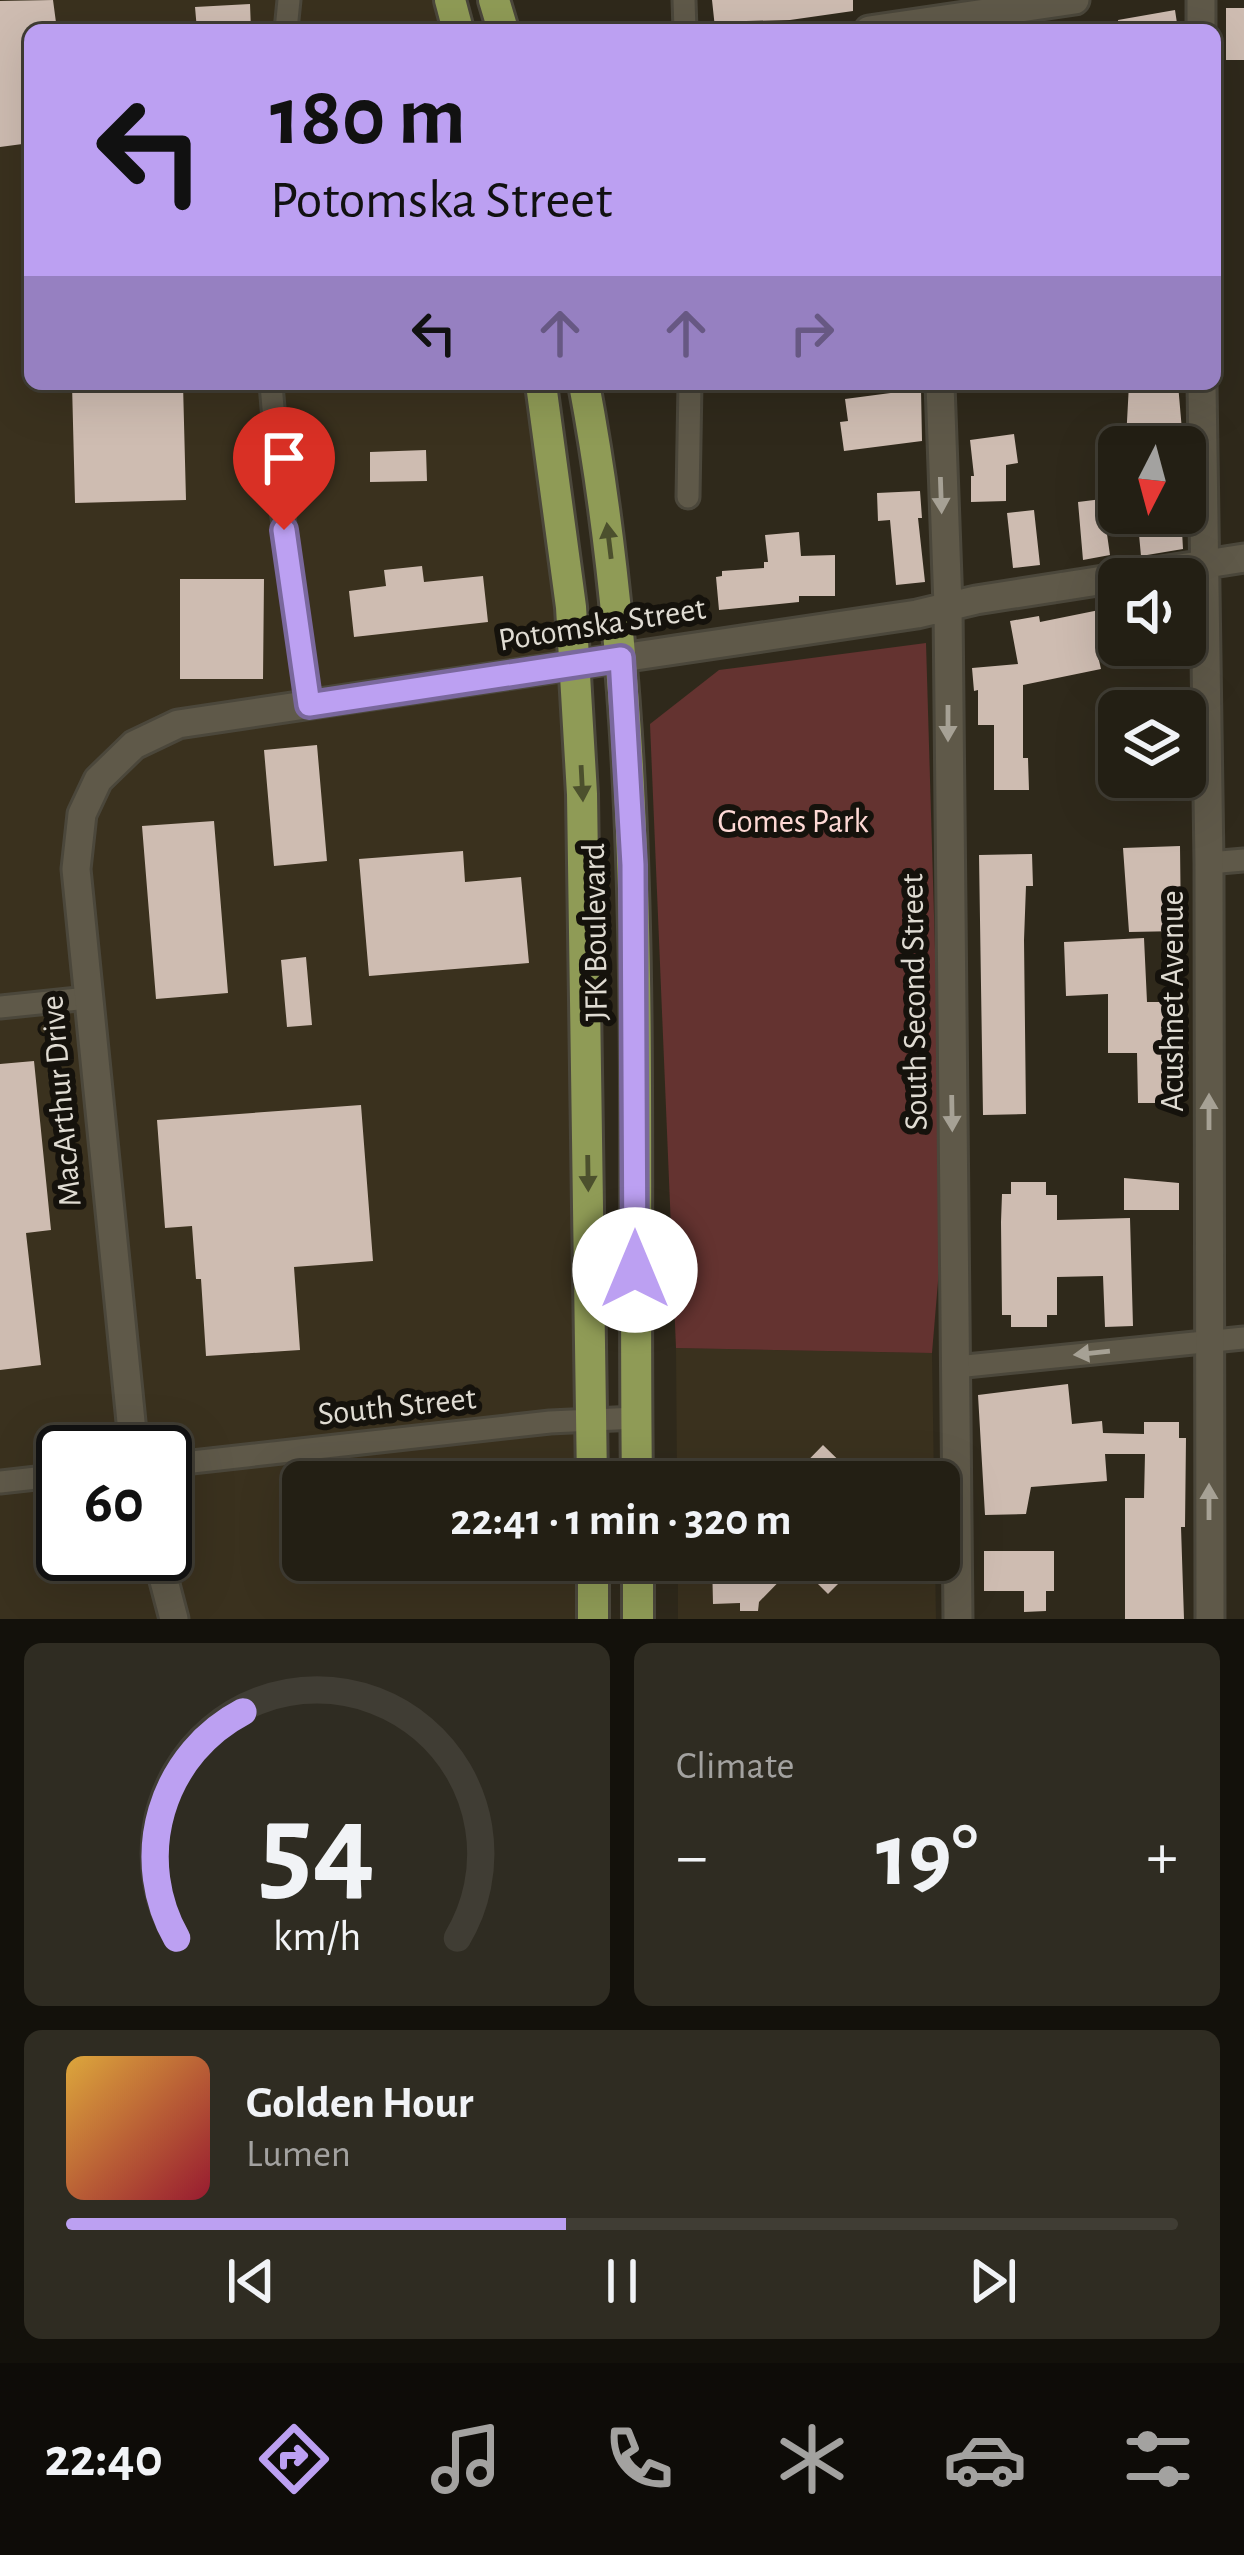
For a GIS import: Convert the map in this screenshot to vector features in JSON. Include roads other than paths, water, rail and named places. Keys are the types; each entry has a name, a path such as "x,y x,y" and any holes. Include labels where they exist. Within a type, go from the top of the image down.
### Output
{"main road":[{"name":"JFK Boulevard","path":"542,390 571,607 585,871 592,1461"},
{"name":"JFK Boulevard","path":"585,390 607,521 621,658 633,865 637,1461"},
{"path":"592,1581 593,1619"},
{"path":"638,1581 638,1619"}],"street":[{"path":"899,24 1075,0"},
{"path":"271,390 280,503 309,705"},
{"path":"688,497 690,390"},
{"name":"South Second Street","path":"940,390 947,606 958,1619"},
{"name":"Acushnet Avenue","path":"1202,390 1203,558"},
{"name":"Potomska Street","path":"1206,563 1244,558"},
{"name":"Potomska Street","path":"120,755 146,736 178,724 917,614 1098,581"},
{"name":"Acushnet Avenue","path":"1205,666 1210,1619"},
{"name":"MacArthur Drive","path":"120,755 98,780 78,831 76,869 131,1425"},
{"path":"1209,863 1244,860"},
{"path":"0,1007 88,998"},
{"path":"956,1367 1244,1338"},
{"name":"South Street","path":"192,1462 636,1418"},
{"path":"0,1482 36,1478"},
{"path":"164,1581 175,1619"}],"park label":[{"name":"Gomes Park","path":"793,822"}]}
